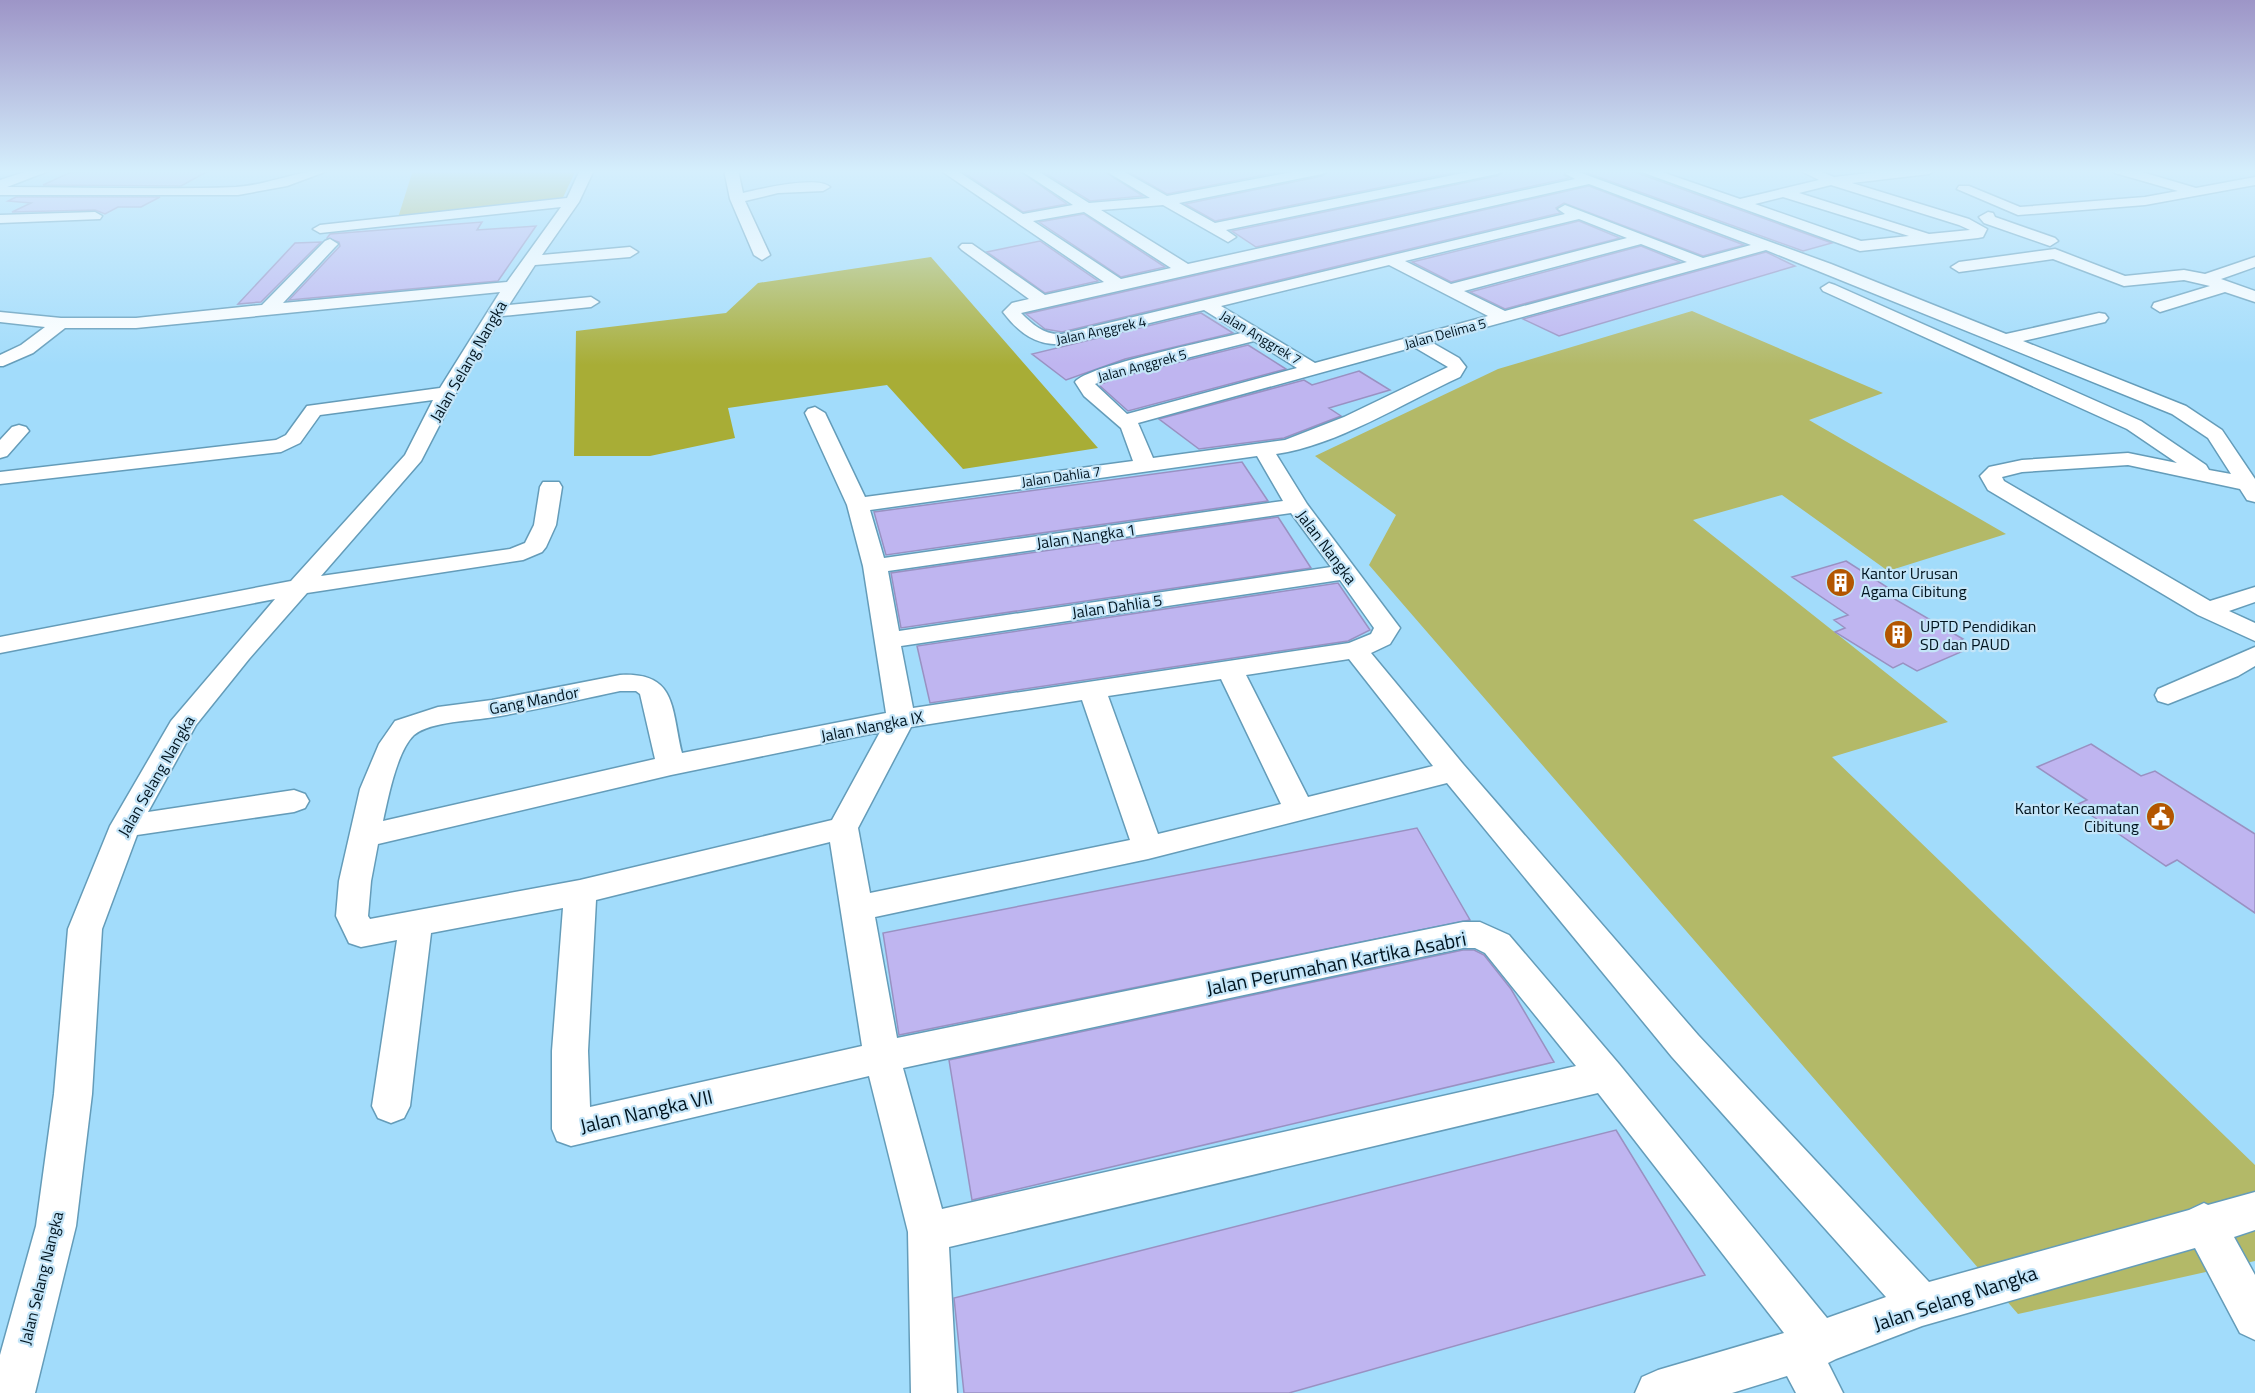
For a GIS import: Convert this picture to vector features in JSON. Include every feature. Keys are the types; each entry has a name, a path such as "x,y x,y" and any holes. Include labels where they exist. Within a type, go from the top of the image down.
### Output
{"street":[{"name":"Jalan Selang Nangka","path":"12,1393 56,1226 73,1095 85,929 125,826 185,721 240,653 414,458 446,393 528,261 547,235"},
{"path":"753,235 762,255"},
{"path":"1044,235 1119,285"},
{"path":"1132,235 1186,270"},
{"path":"1225,235 1305,281"},
{"name":"Jalan Anggrek 4","path":"1343,235 1042,301 1012,312 1035,333 1050,341 1209,306 1498,235"},
{"path":"1632,235 1703,263"},
{"path":"1735,235 2007,339 2179,410 2205,425 2215,434 2251,489"},
{"path":"1828,235 1860,246 1966,235"},
{"path":"1921,235 1931,238"},
{"path":"2034,235 2050,241"},
{"path":"1449,290 1642,239"},
{"path":"269,308 330,244"},
{"name":"Jalan Delima 5","path":"1126,420 1764,246"},
{"path":"967,247 1042,301"},
{"path":"528,261 630,252"},
{"path":"1959,267 2055,254 2124,281 2166,275 2206,279 2255,297"},
{"path":"1392,261 1503,317"},
{"path":"2206,279 2255,262"},
{"path":"0,317 61,322 136,322 512,286"},
{"path":"2160,307 2223,287"},
{"path":"1829,288 2134,425 2205,474"},
{"path":"498,311 591,302"},
{"name":"Jalan Anggrek 7","path":"1209,306 1312,369"},
{"path":"2007,339 2099,318"},
{"path":"3,361 27,349 61,322"},
{"name":"Jalan Anggrek 5","path":"1126,420 1091,392 1084,382 1108,372 1256,335"},
{"name":"Jalan Dahlia 7","path":"858,505 1288,446 1334,429 1453,373 1457,367 1453,362 1416,341"},
{"path":"0,478 281,446 293,439 314,410 446,393"},
{"path":"815,413 858,505 875,566 890,640 901,719 843,828 882,1057 928,1232 934,1393"},
{"path":"1126,420 1145,464"},
{"path":"0,452 19,431"},
{"name":"Jalan Nangka","path":"1264,451 1297,506 1388,628 1381,639"},
{"path":"2251,489 2205,474 2128,459 2022,466 1996,471 1991,476 1996,485 2016,497 2207,610 2255,633"},
{"path":"0,645 302,586 526,552 534,548 545,525 551,488"},
{"name":"Jalan Nangka 1","path":"875,566 1297,506"},
{"name":"Jalan Dahlia 5","path":"890,640 1345,572"},
{"path":"2207,610 2255,594"},
{"name":"Jalan Nangka IX","path":"366,836 671,765 901,719 1355,650 1381,639"},
{"path":"1355,650 1453,771 1685,1046 1922,1305"},
{"path":"2168,695 2229,670 2255,655"},
{"path":"1230,670 1300,812"},
{"name":"Gang Mandor","path":"416,925 361,934 352,916 355,881 375,789 393,744 405,728 438,716 492,709 620,683 641,682 653,690 671,765"},
{"path":"1092,690 1148,848"},
{"path":"858,908 1148,848 1300,812 1453,771"},
{"path":"125,826 294,801"},
{"path":"391,1106 416,925 580,892 843,828"},
{"name":"Jalan Nangka VII","path":"580,892 570,1050 571,1129 882,1057"},
{"name":"Jalan Perumahan Kartika Asabri","path":"882,1057 1462,935 1480,935 1497,944 1606,1075 1809,1347 1820,1393"},
{"path":"928,1232 1606,1075"},
{"name":"Jalan Selang Nangka","path":"1658,1393 1809,1347 1922,1305 2204,1223 2255,1211"},
{"path":"2204,1223 2255,1318"}],"green space":[{"path":"1692,311 1883,393 1809,420 2006,534 1888,571 1782,495 1693,520 1948,722 1832,757 2255,1165 2255,1261 2018,1314 1369,565 1396,515 1315,456 1498,369"}],"shaded area":[{"path":"931,257 1098,448 963,469 887,385 728,408 735,438 650,456 574,456 576,331 726,313 758,283"}],"building":[{"path":"329,235 530,235 498,281 289,300 340,246 339,242 327,238"},
{"path":"1058,235 1116,235 1165,267 1121,277"},
{"path":"1238,235 1310,235 1256,247"},
{"path":"1373,235 1468,235 1062,332 1045,329 1026,314"},
{"path":"1522,235 1613,235 1620,238 1451,282 1412,262"},
{"path":"1648,235 1718,235 1744,245 1703,256"},
{"path":"1759,235 1810,235 1832,243 1803,251"},
{"path":"1040,241 1098,281 1045,293 987,252"},
{"path":"321,242 261,302 238,304 295,243"},
{"path":"1641,246 1680,262 1505,309 1470,292"},
{"path":"1766,252 1795,266 1559,336 1523,319"},
{"path":"1201,313 1233,333 1125,359 1066,380 1032,354"},
{"path":"1248,345 1286,369 1128,411 1099,385 1116,378"},
{"path":"1359,371 1390,390 1329,408 1341,416 1284,438 1199,449 1159,419 1304,380 1312,385"},
{"path":"1242,462 1268,501 886,555 874,512"},
{"path":"1278,517 1311,568 901,628 891,573"},
{"name":"UPTD Pendidikan SD dan PAUD","path":"1846,561 1887,587 1879,590 1963,639 1949,645 1961,652 1917,671 1903,663 1893,668 1835,632 1845,628 1834,620 1848,615 1792,577"},
{"path":"1338,583 1370,630 1348,641 930,703 917,646"},
{"name":"Kantor Kecamatan Cibitung","path":"2091,744 2141,776 2155,771 2255,834 2255,913 2177,860 2166,866 2076,805 2087,800 2037,767"},
{"path":"1417,828 1470,920 899,1035 883,933"},
{"path":"1463,950 1474,950 1484,955 1511,989 1554,1062 972,1200 949,1060"},
{"path":"1616,1130 1705,1275 1289,1393 964,1393 954,1298"}],"place":[{"name":"Kantor Urusan Agama Cibitung","path":"1840,582"},
{"name":"UPTD Pendidikan SD dan PAUD","path":"1899,635"},
{"name":"Kantor Kecamatan Cibitung","path":"2160,817"}]}
